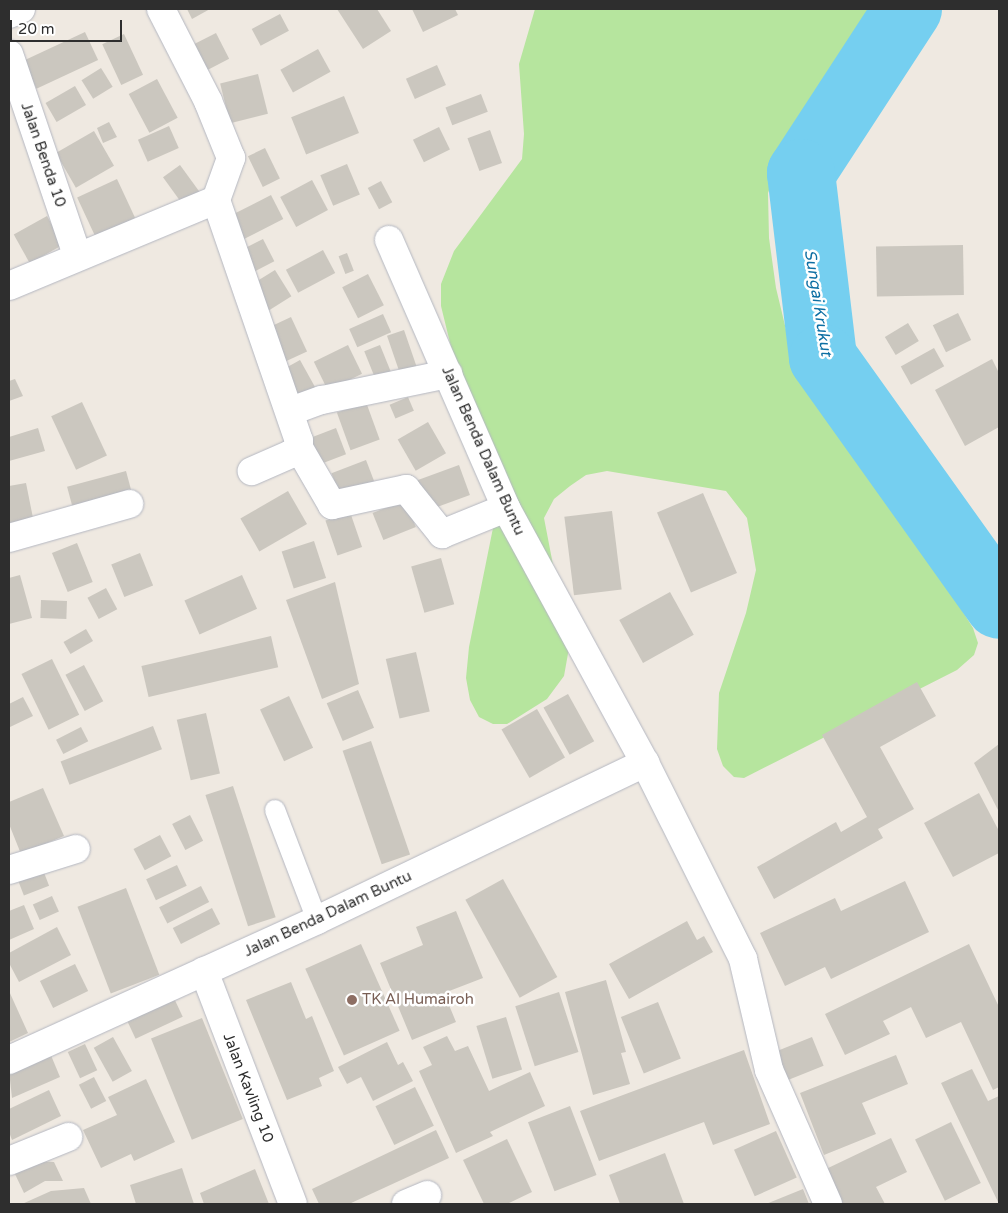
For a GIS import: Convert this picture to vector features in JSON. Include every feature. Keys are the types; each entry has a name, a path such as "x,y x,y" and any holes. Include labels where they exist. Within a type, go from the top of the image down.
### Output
{"street":[{"path":"9,14 21,9"},
{"path":"160,9 208,101 231,158 216,200 291,411 298,448 332,505 406,489 442,534 506,508"},
{"name":"Jalan Benda 10","path":"9,54 77,255"},
{"path":"9,286 77,255 216,200"},
{"name":"Jalan Benda Dalam Buntu","path":"389,240 506,508 645,764 743,959 769,1070 828,1204"},
{"path":"291,411 322,400 448,374"},
{"path":"252,471 298,448"},
{"path":"9,538 129,504"},
{"name":"Jalan Benda Dalam Buntu","path":"9,1060 317,920 645,764"},
{"path":"9,870 76,849"},
{"name":"Jalan Kavling 10","path":"204,971 293,1204"},
{"path":"9,1162 68,1137"}],"lane":[{"path":"275,810 317,920"}],"green space":[{"path":"535,9 878,9 796,120 768,193 769,238 776,288 788,338 824,407 946,585 973,628 978,643 974,655 957,670 744,778 734,777 723,766 717,749 719,693 746,613 756,570 747,518 726,491 607,471 586,475 554,499 544,518 569,648 564,676 547,699 507,724 493,724 479,717 470,700 466,678 469,647 494,523 441,306 441,284 454,251 522,159 524,134 519,64"}],"building":[{"path":"187,9 210,9 192,19"},
{"path":"337,9 377,9 391,31 363,49"},
{"path":"412,9 455,9 458,15 423,32"},
{"path":"280,14 289,31 261,46 252,29"},
{"path":"85,32 98,60 36,89 23,61"},
{"path":"216,33 229,59 206,71 193,45"},
{"path":"124,34 143,75 121,85 102,44"},
{"path":"318,49 331,72 293,93 280,70"},
{"path":"437,65 446,85 415,99 406,79"},
{"path":"101,68 113,87 93,99 81,80"},
{"path":"258,74 268,114 230,123 220,83"},
{"path":"157,79 178,118 149,133 129,94"},
{"path":"75,86 86,105 57,122 46,103"},
{"path":"481,94 488,112 452,125 446,108"},
{"path":"344,96 359,133 306,154 291,117"},
{"path":"109,122 117,137 103,143 97,128"},
{"path":"169,126 179,148 148,162 138,140"},
{"path":"439,127 450,149 424,162 413,140"},
{"path":"490,130 502,163 479,171 467,138"},
{"path":"94,131 114,166 76,188 56,153"},
{"path":"265,148 280,179 263,187 248,156"},
{"path":"347,164 360,194 333,206 320,175"},
{"path":"180,165 203,197 186,209 163,177"},
{"path":"117,179 135,218 95,237 77,198"},
{"path":"312,180 328,210 296,227 280,197"},
{"path":"381,181 392,202 379,209 368,188"},
{"path":"271,195 283,219 240,241 228,217"},
{"path":"47,216 63,245 30,263 14,234"},
{"path":"263,239 274,261 251,273 240,251"},
{"path":"963,245 964,295 877,297 876,247"},
{"path":"323,250 335,273 298,293 286,270"},
{"path":"347,253 354,271 345,274 339,256"},
{"path":"275,270 291,296 266,312 250,286"},
{"path":"368,274 384,305 358,318 342,287"},
{"path":"958,313 971,340 946,352 933,325"},
{"path":"383,314 391,332 357,347 349,329"},
{"path":"291,317 307,351 280,364 264,330"},
{"path":"908,323 919,341 896,355 885,337"},
{"path":"404,330 419,373 402,379 387,336"},
{"path":"348,345 362,374 328,390 314,362"},
{"path":"380,345 394,380 378,387 364,351"},
{"path":"934,348 944,366 911,385 901,366"},
{"path":"992,359 999,373 999,427 965,446 935,390"},
{"path":"300,360 319,394 301,404 283,370"},
{"path":"15,379 23,396 9,401 9,381"},
{"path":"408,397 414,411 395,419 390,405"},
{"path":"82,402 107,455 76,470 51,416"},
{"path":"366,402 380,440 351,450 337,413"},
{"path":"428,422 446,453 416,471 398,440"},
{"path":"38,428 45,451 9,461 9,437"},
{"path":"336,428 346,454 318,465 308,439"},
{"path":"366,460 375,484 341,498 331,473"},
{"path":"459,465 470,495 425,511 414,481"},
{"path":"126,471 133,497 74,513 67,487"},
{"path":"26,483 33,518 9,523 9,486"},
{"path":"288,491 307,524 259,551 240,518"},
{"path":"703,493 737,573 691,593 657,513"},
{"path":"405,500 416,527 383,540 373,513"},
{"path":"612,511 622,589 574,595 564,517"},
{"path":"350,512 362,547 337,555 325,520"},
{"path":"314,541 326,578 294,589 282,552"},
{"path":"77,543 93,582 68,592 52,553"},
{"path":"140,553 153,585 124,597 111,565"},
{"path":"441,558 454,604 424,613 411,567"},
{"path":"20,575 32,618 9,624 9,578"},
{"path":"242,575 257,609 199,634 184,601"},
{"path":"335,582 359,684 322,699 286,600"},
{"path":"106,588 117,609 99,619 87,598"},
{"path":"670,592 694,635 643,663 619,620"},
{"path":"41,600 67,601 66,619 40,618"},
{"path":"86,629 93,641 70,654 63,642"},
{"path":"271,636 278,667 149,697 141,666"},
{"path":"416,652 430,711 400,718 386,659"},
{"path":"52,659 79,715 49,730 21,674"},
{"path":"84,665 103,701 85,711 65,675"},
{"path":"917,682 936,716 880,747 914,809 878,829 883,838 774,899 757,867 836,822 841,832 867,817 822,735"},
{"path":"358,690 374,728 343,741 327,703"},
{"path":"568,694 594,741 570,755 544,708"},
{"path":"289,696 313,748 284,761 260,710"},
{"path":"23,697 33,716 10,727 9,704"},
{"path":"537,709 565,757 529,778 501,730"},
{"path":"206,713 220,773 191,780 177,720"},
{"path":"153,726 162,749 70,785 61,761"},
{"path":"81,727 88,741 63,754 56,740"},
{"path":"371,741 410,854 382,864 343,751"},
{"path":"999,744 999,812 974,763"},
{"path":"233,786 276,917 248,926 205,795"},
{"path":"43,788 64,836 21,854 9,824 9,802"},
{"path":"979,793 999,831 999,853 953,877 924,823"},
{"path":"190,815 203,841 185,850 172,824"},
{"path":"160,835 171,856 145,870 134,849"},
{"path":"177,865 187,886 156,900 146,879"},
{"path":"43,870 49,886 24,896 18,880"},
{"path":"503,879 557,977 520,998 465,900"},
{"path":"905,881 929,932 831,979 825,967 785,986 760,933 835,898 841,911"},
{"path":"201,886 209,902 167,923 159,907"},
{"path":"126,888 159,975 111,993 77,907"},
{"path":"52,896 59,912 40,920 33,905"},
{"path":"24,905 34,929 9,940 9,911"},
{"path":"212,908 220,924 181,944 173,928"},
{"path":"456,911 483,978 444,993 456,1022 412,1040 380,963 423,945 416,927"},
{"path":"687,921 697,940 704,936 713,952 629,999 609,964"},
{"path":"57,927 71,955 19,982 9,963 9,953"},
{"name":"TK Al Humairoh","path":"361,944 400,1031 344,1056 305,969"},
{"path":"969,944 999,1007 999,1087 993,1090 961,1022 926,1038 911,1007 883,1021 890,1034 845,1055 825,1014"},
{"path":"75,964 88,991 53,1008 40,981"},
{"path":"606,980 626,1052 621,1053 630,1084 593,1095 565,992"},
{"path":"291,982 306,1019 312,1016 334,1071 319,1078 322,1086 287,1100 246,1000"},
{"path":"9,991 28,1033 9,1042"},
{"path":"559,992 578,1052 535,1066 515,1006"},
{"path":"173,996 183,1017 136,1039 126,1018"},
{"path":"658,1002 681,1059 644,1074 621,1017"},
{"path":"506,1017 522,1070 492,1079 476,1026"},
{"path":"202,1018 243,1119 192,1140 151,1039"},
{"path":"447,1036 455,1051 468,1046 489,1091 530,1072 545,1106 490,1132 493,1136 456,1153 419,1071 432,1065 423,1047"},
{"path":"113,1037 132,1071 113,1082 94,1048"},
{"path":"812,1037 824,1066 784,1082 772,1053"},
{"path":"387,1042 398,1065 403,1062 413,1081 373,1101 361,1077 347,1084 338,1067"},
{"path":"85,1044 97,1070 80,1078 68,1052"},
{"path":"744,1050 770,1124 713,1145 704,1122 599,1161 580,1111"},
{"path":"50,1053 60,1077 12,1098 9,1071"},
{"path":"896,1055 908,1084 862,1103 876,1134 824,1155 800,1093"},
{"path":"972,1069 988,1101 999,1096 999,1204 941,1083"},
{"path":"94,1077 106,1101 91,1109 79,1085"},
{"path":"146,1079 175,1142 134,1161 131,1154 101,1168 83,1130 117,1115 108,1097"},
{"path":"415,1087 434,1126 394,1145 375,1106"},
{"path":"49,1090 61,1116 12,1140 9,1132 9,1109"},
{"path":"570,1106 597,1175 555,1191 528,1122"},
{"path":"951,1122 981,1183 945,1201 915,1140"},
{"path":"436,1130 449,1158 349,1204 319,1204 312,1189"},
{"path":"776,1131 797,1178 755,1196 734,1150"},
{"path":"891,1138 907,1172 876,1187 885,1204 843,1204 826,1169"},
{"path":"507,1139 532,1192 507,1204 484,1204 463,1160"},
{"path":"665,1153 684,1204 620,1204 609,1175"},
{"path":"34,1161 54,1162 63,1181 45,1181 24,1193 14,1172"},
{"path":"182,1168 194,1204 136,1204 130,1185"},
{"path":"255,1169 269,1204 204,1204 200,1193"},
{"path":"84,1188 91,1204 22,1204 51,1191"},
{"path":"803,1189 809,1204 766,1204"}],"waterway":[{"name":"Sungai Krukut","path":"908,9 801,173 823,358 999,605"}],"place":[{"name":"TK Al Humairoh","path":"352,1000"}]}
